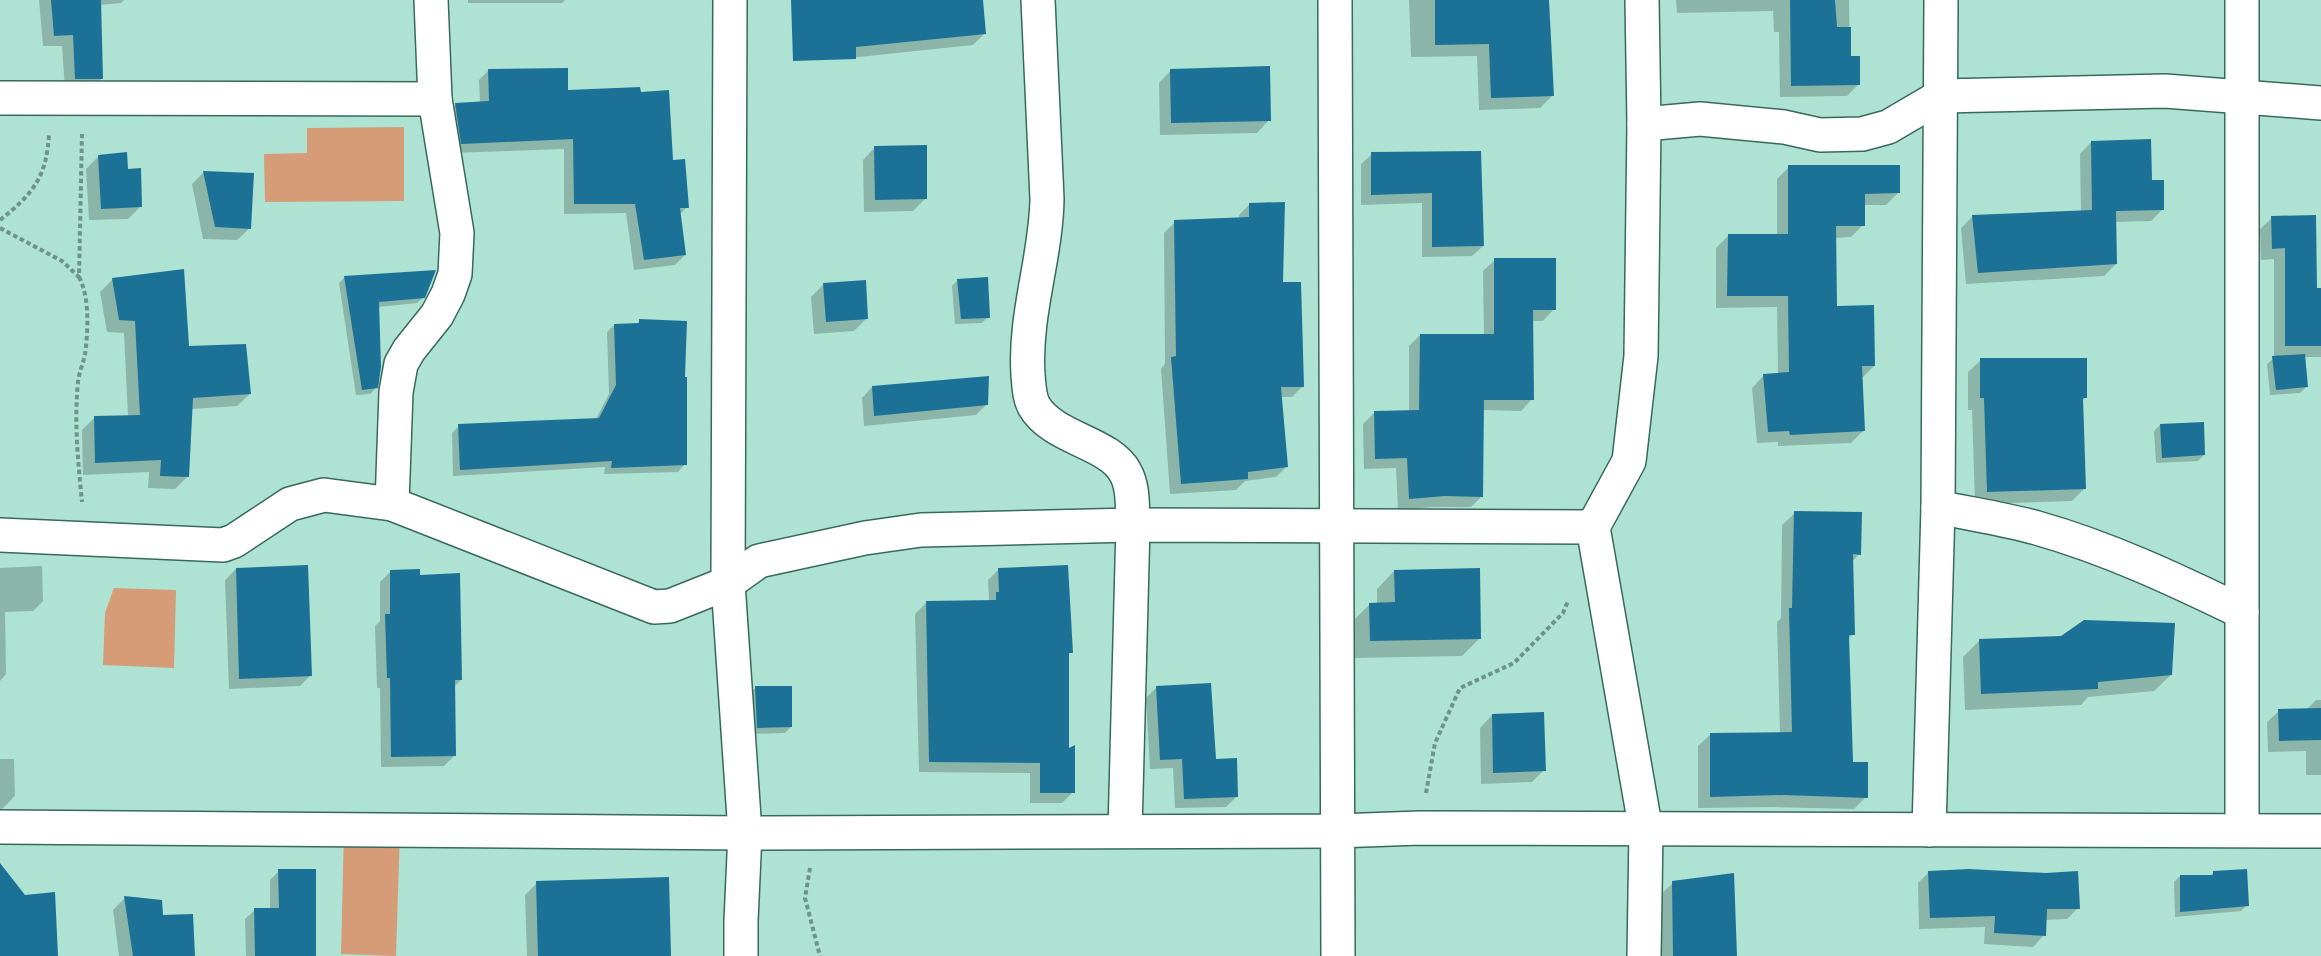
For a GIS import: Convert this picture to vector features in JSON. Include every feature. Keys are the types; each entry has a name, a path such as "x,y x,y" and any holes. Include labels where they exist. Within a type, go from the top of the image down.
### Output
{"street":[{"path":"392,504 396,392 401,364 409,350 437,315 455,274 457,233 435,99 430,0"},
{"path":"730,0 728,583 745,833 741,956"},
{"path":"1038,0 1047,199 1045,230 1030,310 1027,360 1029,392 1033,405 1055,428 1107,454 1125,470 1131,488 1133,525 1125,831"},
{"path":"1335,0 1338,956"},
{"path":"1642,0 1644,124 1641,356 1629,461 1593,527 1646,831 1644,956"},
{"path":"1929,830 1938,507 1941,0"},
{"path":"2242,0 2242,830"},
{"path":"1644,124 1700,119 1763,124 1820,135 1862,134 1888,127 1941,96 2165,91 2321,103"},
{"path":"0,98 435,99"},
{"path":"0,536 224,545 234,541 290,504 324,495 392,504 654,607 670,606 728,583 759,561 831,545 921,530 1133,525 1593,527"},
{"path":"1938,507 2037,528 2122,558 2182,583 2242,612"},
{"path":"0,827 745,833 1336,831 1420,828 1646,831 2321,831"}],"path":[{"path":"0,220 28,198 40,176 63,98"},
{"path":"63,98 82,118 79,277"},
{"path":"0,228 62,261 79,277 85,288 85,356 78,380 76,440 83,539"},
{"path":"1420,828 1435,743 1460,688 1514,663 1563,613 1570,593"},
{"path":"820,956 805,898 812,854 824,831"}],"shaded area":[{"path":"404,127 404,201 265,202 264,154 307,153 307,128"},
{"path":"114,588 176,590 174,668 103,665 105,613"},
{"path":"344,830 400,830 396,956 341,954"}],"building":[{"path":"51,0 101,0 103,79 75,79 73,35 54,36"},
{"path":"791,0 983,0 986,34 856,47 856,59 793,61"},
{"path":"1435,0 1549,0 1554,96 1491,98 1489,44 1435,45"},
{"path":"1790,0 1835,0 1837,27 1851,27 1851,56 1860,56 1860,85 1791,86"},
{"path":"1270,66 1271,121 1171,123 1170,69"},
{"path":"568,68 568,90 640,87 641,92 669,90 673,160 685,159 689,208 680,208 686,255 644,260 635,204 574,204 573,139 461,144 455,103 489,101 488,69"},
{"path":"2151,139 2152,180 2164,180 2164,210 2116,211 2117,264 1978,273 1972,215 2092,210 2091,141"},
{"path":"927,145 927,199 875,200 874,146"},
{"path":"1481,151 1484,246 1432,247 1432,193 1371,195 1371,152"},
{"path":"127,152 128,169 141,168 142,207 101,209 98,155"},
{"path":"1788,165 1900,165 1900,193 1865,194 1865,226 1836,226 1837,306 1874,305 1875,366 1862,366 1865,431 1790,435 1789,431 1768,432 1763,374 1789,372 1788,296 1727,296 1728,234 1788,234"},
{"path":"203,171 254,173 251,229 215,227"},
{"path":"1285,202 1283,282 1301,282 1304,387 1281,387 1288,467 1248,472 1248,479 1181,484 1171,357 1176,356 1174,220 1249,217 1249,203"},
{"path":"2316,215 2317,288 2321,288 2321,346 2285,346 2285,248 2272,249 2271,216"},
{"path":"1494,258 1556,258 1556,310 1533,310 1534,400 1484,400 1483,497 1445,496 1409,499 1407,458 1375,459 1374,411 1419,410 1420,334 1494,334"},
{"path":"184,269 189,346 246,344 251,394 193,398 189,477 160,476 161,460 95,463 94,416 140,415 135,321 119,320 112,278"},
{"path":"436,270 425,298 379,302 381,367 378,388 362,390 344,276"},
{"path":"988,277 990,318 961,319 957,279"},
{"path":"866,280 868,319 826,322 823,283"},
{"path":"639,319 687,321 685,377 687,377 687,465 611,468 612,461 460,470 458,424 599,418 616,385 614,324 639,323"},
{"path":"2305,354 2308,387 2276,390 2272,356"},
{"path":"1980,358 2087,358 2087,398 2083,398 2086,489 1987,492 1984,398 1980,398"},
{"path":"989,376 988,405 874,416 872,386"},
{"path":"2204,422 2205,455 2162,458 2160,424"},
{"path":"1794,511 1862,512 1861,555 1853,554 1855,635 1849,635 1853,762 1868,762 1868,798 1784,795 1710,797 1710,733 1792,732 1789,608 1792,608"},
{"path":"308,565 312,676 239,679 236,568"},
{"path":"1068,565 1073,653 1069,653 1069,748 1075,745 1075,793 1040,793 1040,763 929,762 926,601 996,600 996,592 999,592 998,568"},
{"path":"1480,568 1481,639 1370,641 1369,603 1395,602 1394,570"},
{"path":"420,569 420,575 460,573 462,680 455,680 456,756 391,757 390,678 387,678 385,614 390,614 390,570"},
{"path":"2084,620 2175,623 2172,675 2098,682 2098,689 1981,694 1979,639 2061,636"},
{"path":"1211,683 1216,759 1237,758 1238,797 1184,799 1182,759 1160,760 1156,686"},
{"path":"755,686 792,686 792,727 757,728"},
{"path":"2321,708 2321,740 2279,741 2278,709"},
{"path":"1544,712 1546,771 1493,773 1492,714"},
{"path":"0,863 25,895 55,892 58,956 0,956"},
{"path":"278,869 316,869 316,956 255,956 254,908 279,908"},
{"path":"1969,869 2046,873 2078,871 2080,909 2047,909 2046,936 1994,933 1995,916 1930,918 1928,871"},
{"path":"2247,869 2249,906 2180,912 2180,875 2213,875 2213,871"},
{"path":"1734,873 1737,956 1673,956 1672,881"},
{"path":"669,877 671,956 538,956 536,881"},
{"path":"124,896 162,900 163,915 193,914 195,956 133,956"}]}
